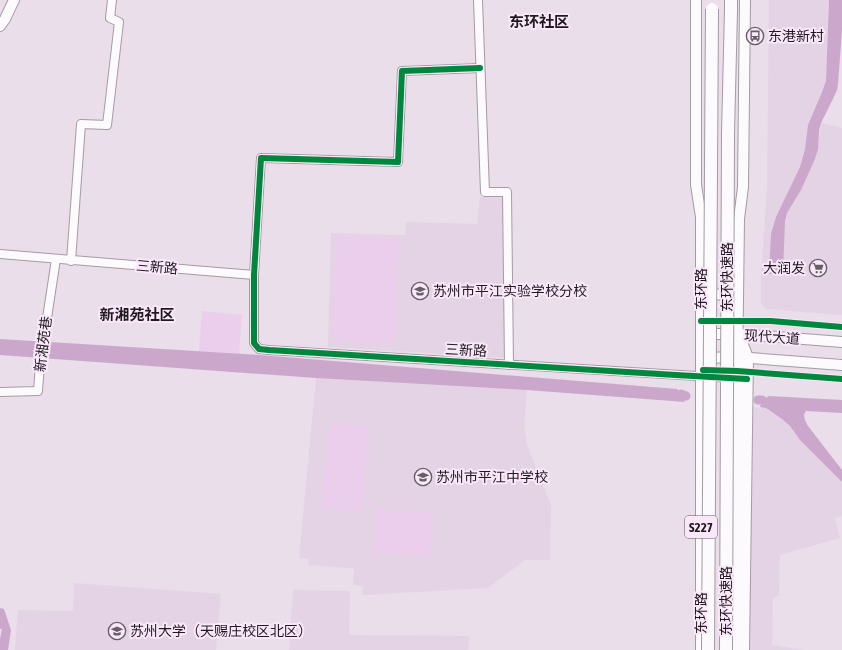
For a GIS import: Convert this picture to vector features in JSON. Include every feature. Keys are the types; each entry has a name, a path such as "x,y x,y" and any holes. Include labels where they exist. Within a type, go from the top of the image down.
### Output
{"highway":[{"name":"东环快速路","path":"708,650 712,5"},
{"name":"东环快速路","path":"726,650 728,133 731,5"},
{"path":"738,334 742,358 745,537 744,650"}],"main road":[{"path":"0,26 14,0"},
{"name":"东环路","path":"696,0 696,185 701,217 701,650"},
{"path":"738,334 739,218 743,187 744,0"},
{"path":"701,294 738,295"},
{"name":"现代大道","path":"701,334 738,334 842,342"},
{"name":"现代大道","path":"701,358 742,358 842,365"},
{"name":"S227","path":"735,650 735,539 742,378"}],"street":[{"path":"71,261 81,124 107,125 119,22 110,18 112,0"},
{"path":"478,0 485,192 507,192 509,365"},
{"path":"254,275 261,158 398,162 402,71 480,68"},
{"name":"三新路","path":"0,254 254,275 254,343 259,349 701,377 742,378"},
{"name":"新湘苑巷","path":"0,392 38,390 40,361 56,259"}],"shaded area":[{"path":"769,0 829,0 826,81 808,125 805,149 800,167 789,190 801,190 810,169 821,123 842,128 842,315 766,309 761,303 761,274 767,190"},
{"path":"829,0 842,0 842,30 837,90 821,123 818,149 815,159 801,190 787,213 785,221 783,274 769,274 771,234 776,217 800,167 805,149 808,125 826,81"},
{"name":"苏州市平江实验学校分校","path":"480,197 509,198 511,358 328,347 331,233 405,235 406,222 477,224"},
{"path":"336,236 399,238 395,343 333,341"},
{"path":"202,311 242,315 239,354 199,351"},
{"path":"0,339 260,355 677,389 684,398 685,402 527,390 316,378 0,355"},
{"name":"苏州市平江中学校","path":"316,378 527,390 524,427 528,448 551,505 550,560 525,560 488,588 362,595 363,586 353,585 354,569 308,565 309,559 299,558"},
{"path":"769,396 842,400 842,413 806,411 804,416 808,426 842,470 842,482 800,440 790,426 766,408 760,407 762,400"},
{"path":"749,407 766,408 782,419 790,426 800,440 842,482 842,516 835,518 840,538 780,555 779,596 773,597 772,645 804,650 747,650"},
{"path":"331,422 370,427 361,512 321,507"},
{"path":"376,509 432,512 430,556 374,553"},
{"name":"苏州大学（天赐庄校区北区）","path":"74,583 221,594 216,650 15,650 18,610 73,611"},
{"name":"苏州大学（天赐庄校区北区）","path":"293,590 350,591 349,635 469,636 468,650 289,650"},
{"path":"0,608 4,609 11,630 8,650 0,650 2,629 0,629"}],"waterway":[{"path":"681,394 686,396"}],"cycle path":[{"path":"480,68 402,71 398,162 261,158 254,275 254,343 259,349 747,379"},
{"path":"701,321 771,321 842,327"},
{"path":"703,370 842,379"}],"place":[{"name":"东港新村","path":"755,36"},
{"name":"大润发","path":"818,268"},
{"name":"苏州市平江实验学校分校","path":"420,291"},
{"name":"苏州市平江中学校","path":"423,477"},
{"name":"苏州大学（天赐庄校区北区）","path":"117,631"}],"district":[{"name":"东环社区","path":"539,22"},
{"name":"新湘苑社区","path":"137,315"}]}
